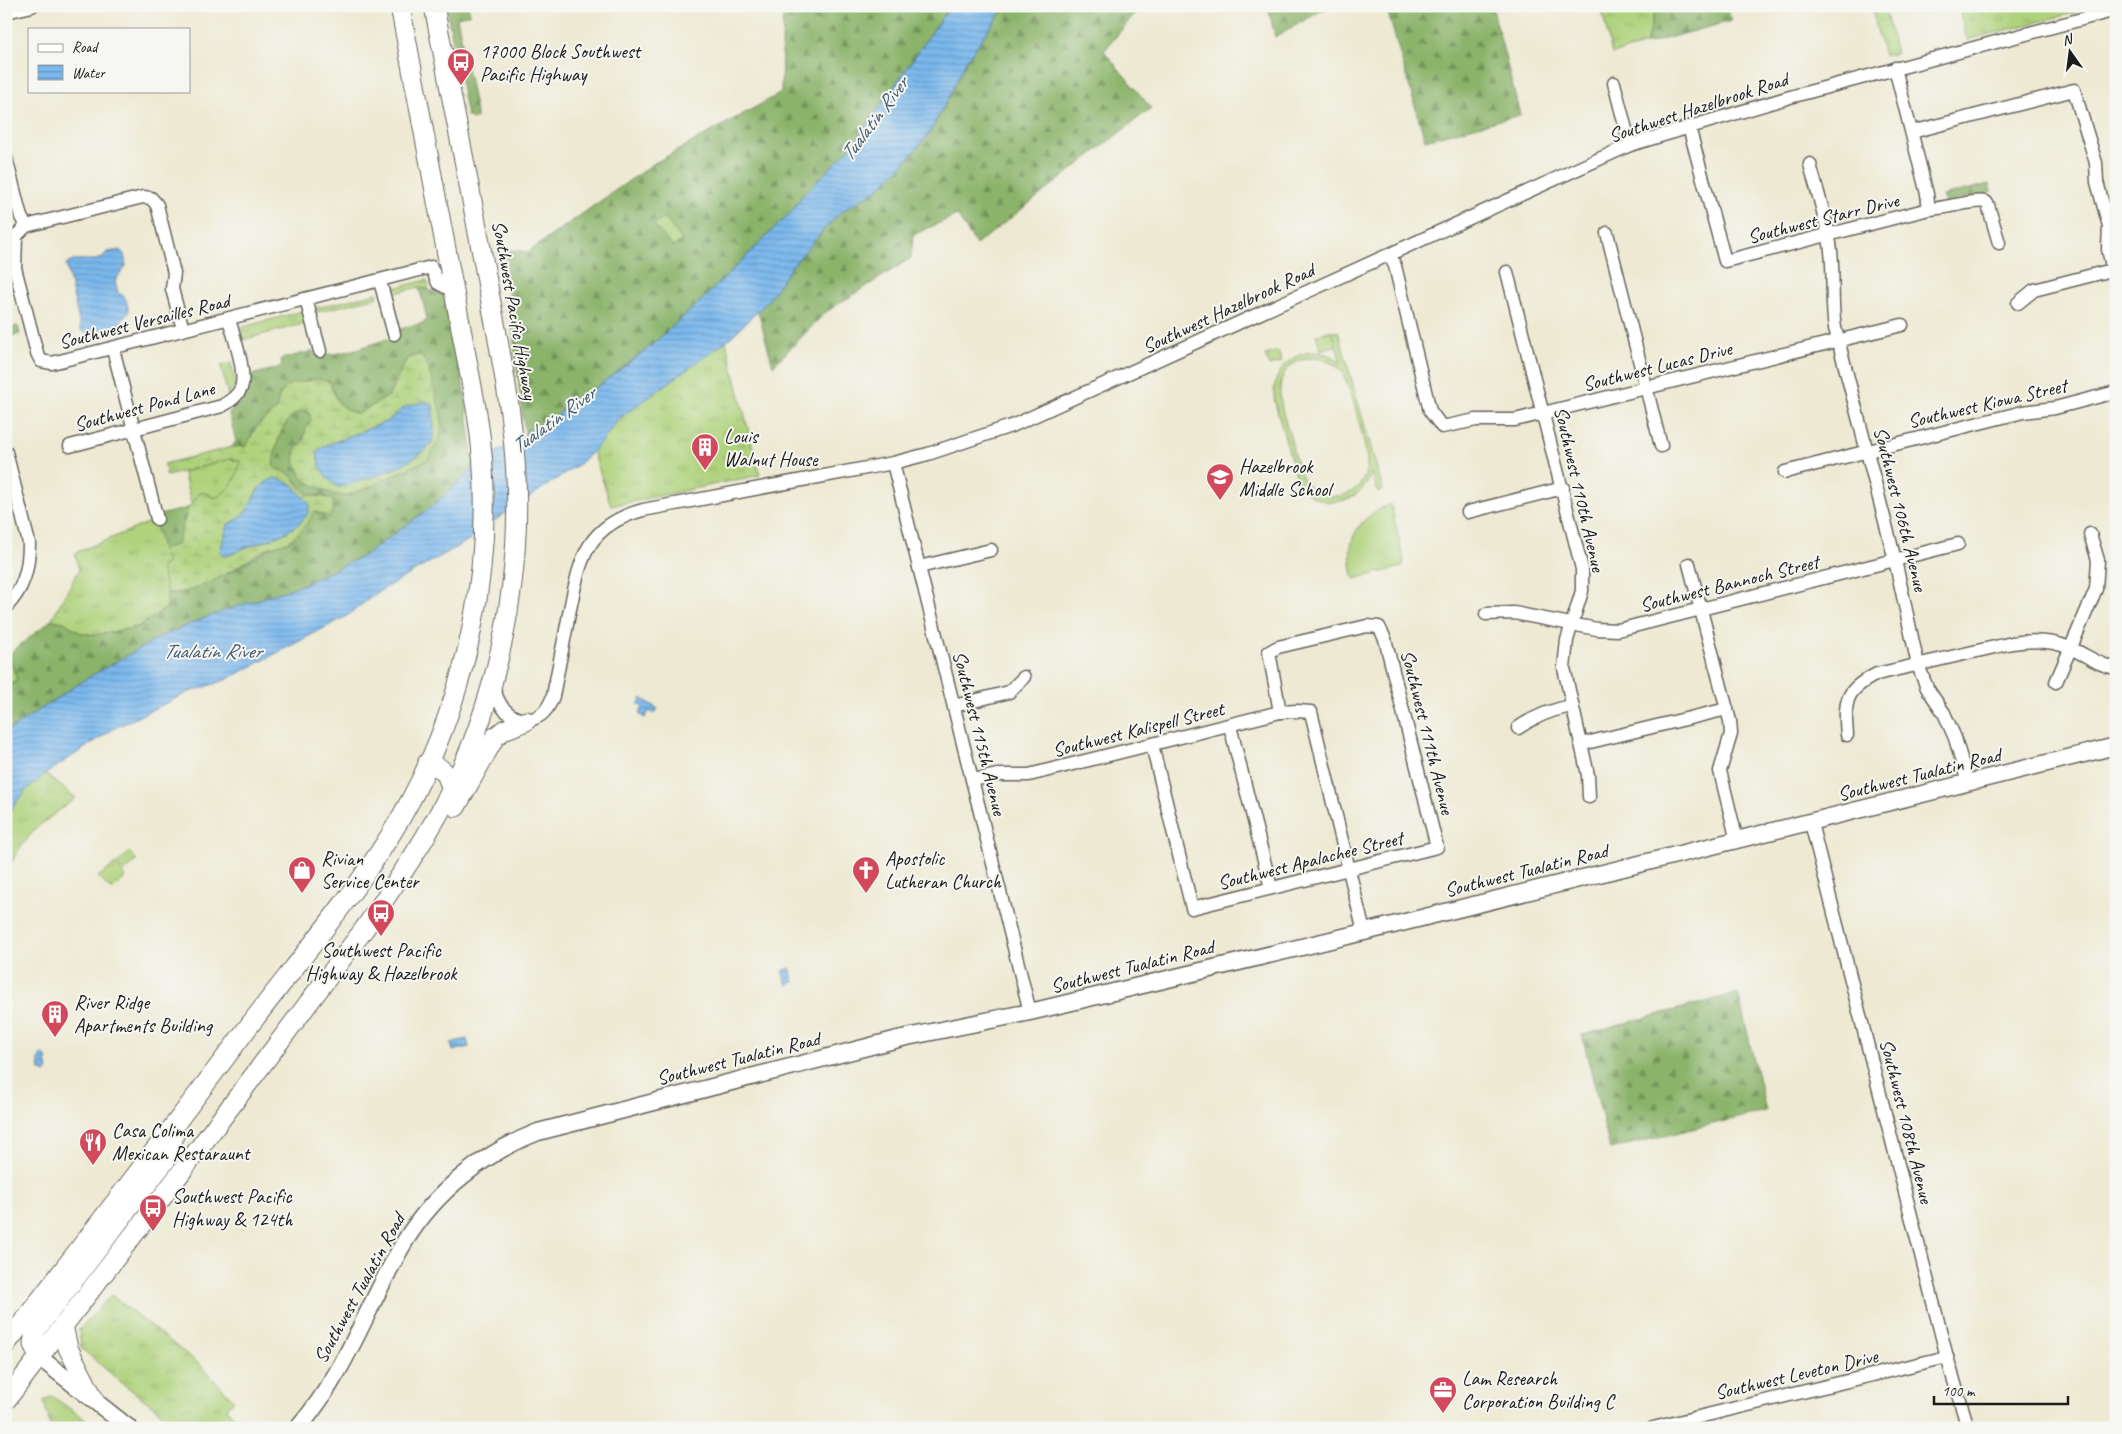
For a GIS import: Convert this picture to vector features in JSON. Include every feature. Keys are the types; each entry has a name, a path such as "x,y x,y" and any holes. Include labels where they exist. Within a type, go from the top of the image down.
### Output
{"highway":[{"path":"6,1344 175,1125 370,866 403,814 428,762 454,697 465,657 476,603 483,542 484,494 480,442 473,394 400,6"},
{"name":"Southwest Pacific Highway","path":"6,1400 359,936 423,842 451,791 470,750 492,684 504,636 514,568 516,480 512,421 464,153 434,6"},
{"path":"423,842 440,830 449,819 495,737 504,730 519,726 526,721"},
{"path":"428,762 442,768 446,773 451,791"},
{"path":"39,1357 33,1344 35,1330 171,1153 175,1125"},
{"path":"63,1325 68,1348 94,1399"},
{"path":"6,1351 18,1349 39,1357"}],"main road":[{"name":"Southwest Tualatin Road","path":"298,1428 317,1404 335,1376 397,1254 431,1206 460,1178 503,1148 545,1130 902,1038 1030,1012 1364,932 2116,746"},
{"path":"39,1357 129,1428"}],"street":[{"path":"6,12 32,6"},
{"name":"Southwest Hazelbrook Road","path":"526,721 544,714 551,702 580,565 589,546 607,526 621,517 643,510 893,463 928,454 1028,420 1630,145 1895,68 2116,8"},
{"path":"1895,68 1927,194 1928,209"},
{"path":"1614,83 1630,145"},
{"path":"1912,132 2074,90 2096,163 2097,182 2109,226 2108,249 2115,270 2034,290 2018,303"},
{"name":"Southwest Starr Drive","path":"1689,127 1726,261 1928,209 1942,209 1979,201 1986,202 1988,206 1999,243"},
{"path":"6,158 21,217 26,226 144,198 152,198 157,205 174,273 172,289 181,322"},
{"name":"Southwest 106th Avenue","path":"1810,164 1828,236 1835,328 1840,340 1918,665 1927,688 1944,713 1955,738 1968,783"},
{"name":"Southwest Versailles Road","path":"26,226 16,236 15,268 37,353 41,361 52,363 112,350 431,267 438,283 453,291"},
{"path":"1607,233 1661,446"},
{"name":"Southwest Lucas Drive","path":"1390,255 1395,266 1430,411 1442,427 1476,420 1516,420 1902,325"},
{"name":"Southwest 110th Avenue","path":"1507,272 1544,412 1584,580 1580,605 1567,640 1564,668 1571,706 1582,744 1588,775 1589,797"},
{"path":"380,281 394,334"},
{"path":"306,299 320,351"},
{"name":"Southwest Pond Lane","path":"70,446 222,406 233,400 241,388 243,377 229,319"},
{"path":"112,350 157,519"},
{"name":"Southwest Kiowa Street","path":"1785,472 2023,412 2055,408 2116,392"},
{"path":"6,452 29,543 29,558 22,586 6,607"},
{"name":"Southwest 115th Avenue","path":"893,463 1030,1012"},
{"path":"1468,512 1562,488"},
{"path":"2056,682 2096,589 2098,560 2090,534"},
{"name":"Southwest Bannoch Street","path":"1486,614 1514,613 1597,629 1618,630 1958,544"},
{"path":"919,567 990,550"},
{"path":"1689,564 1702,609 1731,734 1720,771 1737,840"},
{"name":"Southwest 111th Avenue","path":"1280,712 1269,652 1278,647 1349,630 1373,625 1379,626 1385,639 1437,847"},
{"path":"1847,735 1845,714 1848,698 1858,684 1878,674 2031,640 2052,642 2116,668"},
{"path":"954,706 1009,692 1024,677"},
{"path":"492,684 503,708 509,714 526,721"},
{"path":"1518,728 1550,710 1571,706"},
{"path":"1582,744 1726,709"},
{"name":"Southwest Kalispell Street","path":"973,780 997,775 1028,775 1280,712 1311,712 1349,870"},
{"path":"1230,726 1271,888"},
{"name":"Southwest Apalachee Street","path":"1152,745 1192,908 1437,847"},
{"name":"Southwest 108th Avenue","path":"1811,822 1947,1357 1968,1428"},
{"path":"1349,870 1364,932"},
{"name":"Southwest Leveton Drive","path":"1653,1428 1947,1357"}],"green space":[{"path":"446,6 468,6 470,14 457,17 477,118 473,119 467,116"},
{"path":"783,6 950,6 854,144 802,196 791,212 703,299 647,349 579,401 561,411 558,416 525,434 503,249 528,252 653,164 781,93"},
{"path":"1005,6 1141,6 1104,51 1151,108 976,245 957,215 913,235 911,258 826,312 773,366 758,311 766,303 792,266 831,222 841,212 878,189 899,169 928,135 966,61"},
{"path":"1268,6 1330,6 1275,37"},
{"path":"1386,6 1492,6 1520,115 1425,140"},
{"path":"1601,6 1656,6 1646,44 1612,54"},
{"path":"1656,6 1727,6 1731,21 1646,44"},
{"path":"1871,6 1884,6 1896,53 1884,56"},
{"path":"1958,6 2101,6 1967,40"},
{"path":"1989,184 1991,192 1946,203 1943,196"},
{"path":"664,217 682,240 673,247 654,225"},
{"path":"427,280 429,290 419,287 387,295 386,290"},
{"path":"419,287 444,295 465,394 474,469 432,506 367,554 302,585 215,614 164,635 89,677 6,732 6,687 17,679 8,655 51,620 64,622 81,633 95,635 138,627 167,607 167,593 177,594 229,573 270,548 292,540 314,510 320,515 326,496 308,493 290,475 273,466 281,432 285,424 297,413 305,410 310,414 311,421 296,450 345,496 369,487 428,459 407,358 389,396 358,414 351,412 339,403 330,382 280,394 276,410 257,426 246,446 232,447 236,441 229,413 245,397 251,375 278,368 282,364 281,359 313,351 315,355 350,351 397,336 396,330 424,323 427,318"},
{"path":"377,293 378,297 313,313 312,309"},
{"path":"303,311 306,323 242,340 240,332 243,327"},
{"path":"18,326 20,334 6,337 6,329"},
{"path":"1332,330 1337,345 1321,350 1316,335"},
{"path":"1338,331 1383,490 1378,492 1372,473 1358,493 1338,501 1327,501 1307,492 1298,483 1275,403 1274,389 1278,376 1284,366 1294,358 1305,353 1317,352 1329,355 1341,363 1333,333","holes":["1315,358 1335,365 1345,378 1354,403 1365,448 1367,467 1364,478 1358,487 1350,493 1341,496 1321,494 1304,481 1299,472 1281,403 1280,390 1282,379 1287,370 1296,362"]},
{"path":"725,338 760,475 611,506 587,433"},
{"path":"1278,351 1282,362 1269,366 1265,355"},
{"path":"420,355 428,366 442,418 441,436 428,459 369,487 345,496 332,494 304,480 294,460 296,449 303,442 306,428 311,421 310,414 305,410 297,413 285,424 281,432 273,466 290,475 309,495 333,500 333,512 329,517 314,511 305,526 291,540 268,548 207,584 180,593 167,593 161,566 167,564 162,549 177,545 188,508 201,492 215,498 225,492 235,478 240,461 230,459 167,476 164,464 232,447 246,446 257,426 276,410 280,394 290,384 319,379 330,382 342,407 358,414 389,396 407,358","holes":["403,408 424,451 390,470 338,487 318,451 327,445 388,421","258,488 288,532 224,556 220,551 228,524 243,515"]},
{"path":"231,363 236,383 228,396 221,366"},
{"path":"230,459 240,461 238,473 229,488 215,498 201,492 191,503 183,472"},
{"path":"1391,504 1404,562 1402,567 1354,579 1350,554 1355,533 1369,516"},
{"path":"188,508 177,545 162,549 155,520 160,515"},
{"path":"155,520 168,564 161,566 168,607 138,627 96,635 81,633 64,622 51,620 79,570 75,553"},
{"path":"8,655 17,679 6,687 6,656"},
{"path":"41,771 76,798 37,827 20,848 6,872 6,807"},
{"path":"129,852 137,860 124,872 117,864"},
{"path":"115,864 126,877 113,889 108,887 98,877"},
{"path":"1738,993 1766,1111 1610,1149 1582,1035"},
{"path":"111,1295 203,1367 234,1401 226,1408 244,1428 174,1428 157,1409 122,1383 81,1348 79,1330"},
{"path":"52,1396 97,1428 51,1428 44,1401"}],"water":[{"name":"Tualatin River","path":"950,6 1005,6 966,61 928,135 899,169 878,189 841,212 831,222 792,266 766,303 729,339 620,418 599,445 579,464 476,533 471,539 378,592 347,616 226,680 187,693 115,728 44,775 25,791 6,817 6,732 89,677 164,635 215,614 302,585 367,554 432,506 482,462 538,426 558,416 561,411 579,401 647,349 703,299 791,212 802,196 854,144"},
{"path":"535,65 554,70 551,79 532,74"},
{"path":"120,250 124,254 126,266 115,281 118,293 126,300 129,312 116,327 87,334 81,330 66,264 78,260 96,260 107,252"},
{"path":"425,401 433,405 434,428 432,441 426,449 417,456 390,470 361,481 338,487 329,480 321,467 317,451 327,445 388,421 403,408"},
{"path":"275,478 292,484 310,504 307,515 302,521 280,535 224,556 220,551 228,524 237,520 243,514 266,482"},
{"path":"642,698 658,709 654,714 649,711 645,718 639,714 643,708 638,704"},
{"path":"790,968 794,982 787,985 782,971"},
{"path":"467,1039 469,1047 453,1051 451,1043"},
{"path":"43,1054 48,1059 46,1062 48,1069 45,1073 40,1070 39,1063 39,1059"}],"place":[{"name":"17000 Block Southwest Pacific Highway","path":"461,86"},
{"name":"Louis Walnut House","path":"705,471"},
{"name":"Hazelbrook Middle School","path":"1220,501"},
{"name":"Rivian Service Center","path":"302,894"},
{"name":"Apostolic Lutheran Church","path":"866,894"},
{"name":"Southwest Pacific Highway & Hazelbrook","path":"381,937"},
{"name":"River Ridge Apartments Building","path":"55,1038"},
{"name":"Casa Colima Mexican Restaraunt","path":"93,1166"},
{"name":"Southwest Pacific Highway & 124th","path":"153,1232"},
{"name":"Lam Research Corporation Building C","path":"1443,1414"}]}
